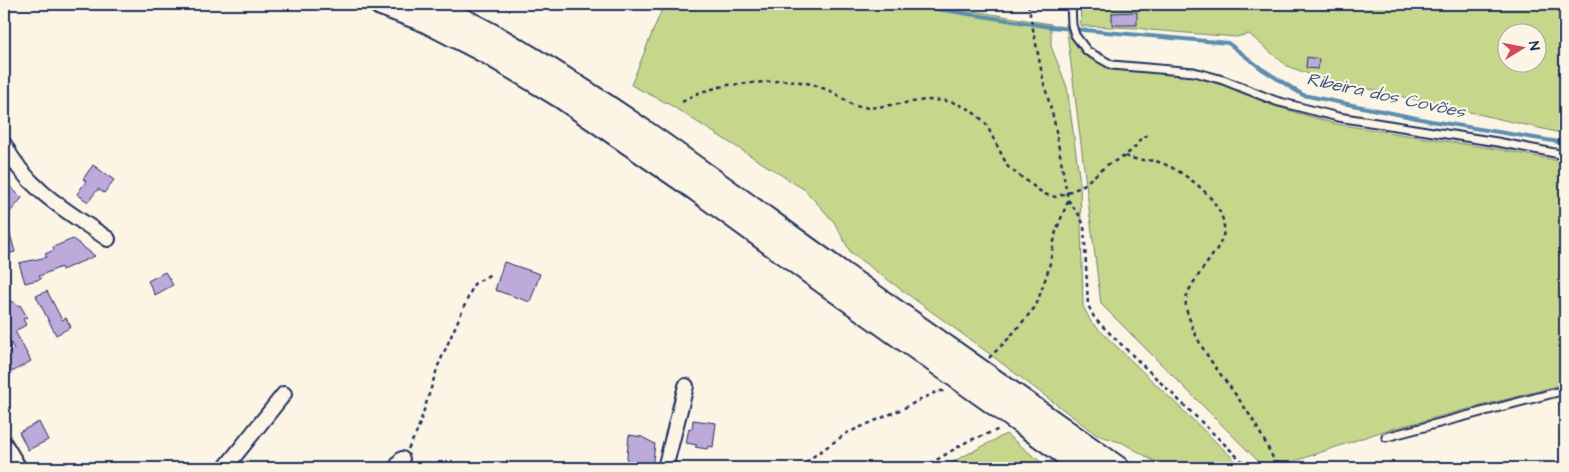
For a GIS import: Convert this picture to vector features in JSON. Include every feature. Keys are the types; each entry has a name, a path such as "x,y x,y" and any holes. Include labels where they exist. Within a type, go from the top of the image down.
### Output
{"highway":[{"path":"381,4 432,24 490,54 560,96 697,190 831,276 1101,464"},
{"path":"430,4 503,40 566,79 705,174 831,276"}],"street":[{"path":"4,144 19,170 32,185 108,239"},
{"path":"665,468 686,386"},
{"path":"225,468 284,394"},
{"path":"4,443 19,468"}],"lane":[{"path":"1072,4 1072,25 1075,35 1086,51 1112,65 1194,72 1223,80 1276,101 1338,116 1565,155"},
{"path":"1386,437 1565,390"}],"path":[{"path":"1028,4 1044,84 1054,120 1068,200 1084,224 1088,305 1095,319 1249,468"},
{"path":"682,102 700,92 728,85 788,80 812,84 833,92 854,106 870,108 926,100 950,101 969,109 985,122 1008,166 1013,171 1044,194 1056,197 1081,187 1107,165 1126,156 1141,138 1150,134"},
{"path":"1126,156 1135,160 1155,161 1170,168 1191,180 1209,195 1217,207 1224,230 1221,241 1186,294 1186,307 1200,344 1246,409 1278,468"},
{"path":"399,464 417,432 438,366 474,284 491,274"},
{"path":"923,468 968,441 1001,428"}],"green space":[{"path":"664,4 931,4 1051,24 1051,46 1067,87 1080,183 1083,306 1091,322 1243,468 1166,468 1123,443 1097,435 851,253 834,222 805,190 667,103 631,85"},
{"path":"1080,4 1565,4 1565,134 1317,77 1287,66 1249,34 1236,37 1139,28 1081,26"},
{"path":"1066,24 1071,36 1083,54 1111,69 1193,75 1274,106 1336,124 1496,149 1565,162 1565,384 1380,432 1275,468 1265,468 1101,304"},
{"path":"1006,434 1048,468 941,468"}],"building":[{"path":"1137,12 1137,25 1112,25 1112,13"},
{"path":"1307,57 1319,59 1318,69 1306,68"},
{"path":"93,165 114,180 104,193 98,189 88,202 77,194 86,181 83,179"},
{"path":"4,181 22,198 4,219"},
{"path":"4,223 7,223 15,252 4,255"},
{"path":"73,239 95,256 62,270 61,267 39,276 41,279 25,283 19,263 47,257 45,254 54,250 53,247"},
{"path":"504,262 540,274 530,302 495,290"},
{"path":"165,272 173,285 155,295 148,281"},
{"path":"47,291 62,320 66,318 71,327 56,335 36,296"},
{"path":"13,301 17,306 20,305 27,317 23,319 26,325 15,331 31,361 12,372 4,356 14,349 4,330 4,306"},
{"path":"693,420 716,423 713,447 708,446 707,449 686,443 689,428 692,429"},
{"path":"39,422 48,440 28,450 19,432"},
{"path":"629,435 642,437 655,444 652,468 626,467"}],"waterway":[{"name":"Ribeira dos Covões","path":"918,4 931,8 1051,27 1228,43 1262,69 1303,95 1431,121 1565,143"}]}
